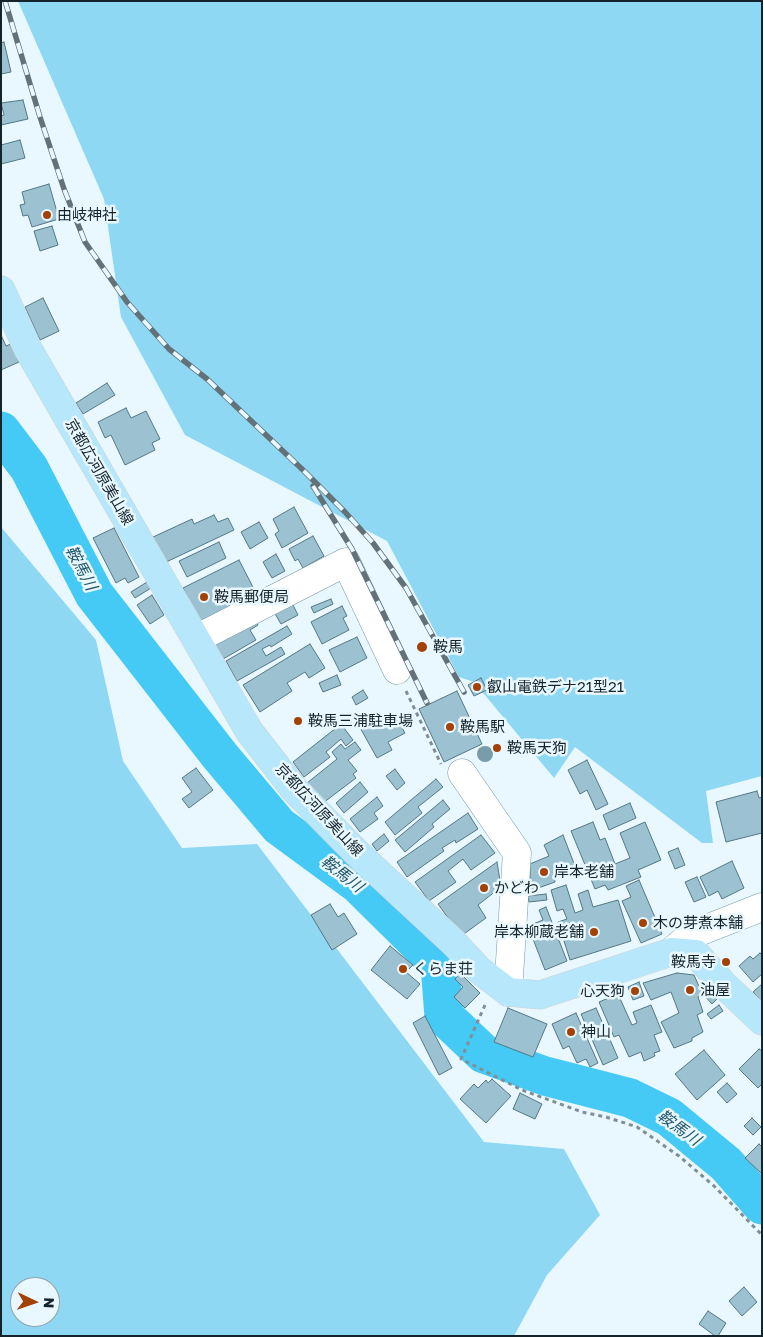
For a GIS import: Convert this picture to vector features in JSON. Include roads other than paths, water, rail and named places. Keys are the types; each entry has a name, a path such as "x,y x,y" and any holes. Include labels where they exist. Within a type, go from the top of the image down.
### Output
{"main road":[{"name":"京都広河原美山線","path":"1,290 28,349 249,731 268,743 294,789 359,855 454,943 479,970 508,992"},
{"path":"508,992 540,995 671,952 696,954 723,984 762,1021"}],"street":[{"path":"196,639 346,562 397,670"},
{"path":"462,773 518,853 508,992"},
{"path":"671,952 691,935 762,906"}],"waterway":[{"name":"鞍馬川","path":"1,431 29,468 94,594 220,756 279,826 358,884 440,965 444,1016 484,1054 545,1076 630,1098 669,1117 726,1164 762,1205"}],"railway":[{"path":"5,1 40,117 64,189 85,242 127,302 169,349 207,379 304,471 373,543 406,588 464,692"},
{"path":"313,486 352,549 427,703"}],"place":[{"name":"由岐神社","path":"47,215"},
{"name":"鞍馬郵便局","path":"204,597"},
{"name":"鞍馬","path":"422,647"},
{"name":"叡山電鉄デナ21型21","path":"477,687"},
{"name":"鞍馬三浦駐車場","path":"298,721"},
{"name":"鞍馬駅","path":"450,727"},
{"name":"鞍馬天狗","path":"497,748"},
{"name":"岸本老舗","path":"544,872"},
{"name":"かどわ","path":"484,888"},
{"name":"木の芽煮本舗","path":"643,923"},
{"name":"岸本柳蔵老舗","path":"594,932"},
{"name":"鞍馬寺","path":"726,962"},
{"name":"くらま荘","path":"403,969"},
{"name":"油屋","path":"690,990"},
{"name":"心天狗","path":"635,991"},
{"name":"神山","path":"571,1032"}]}
